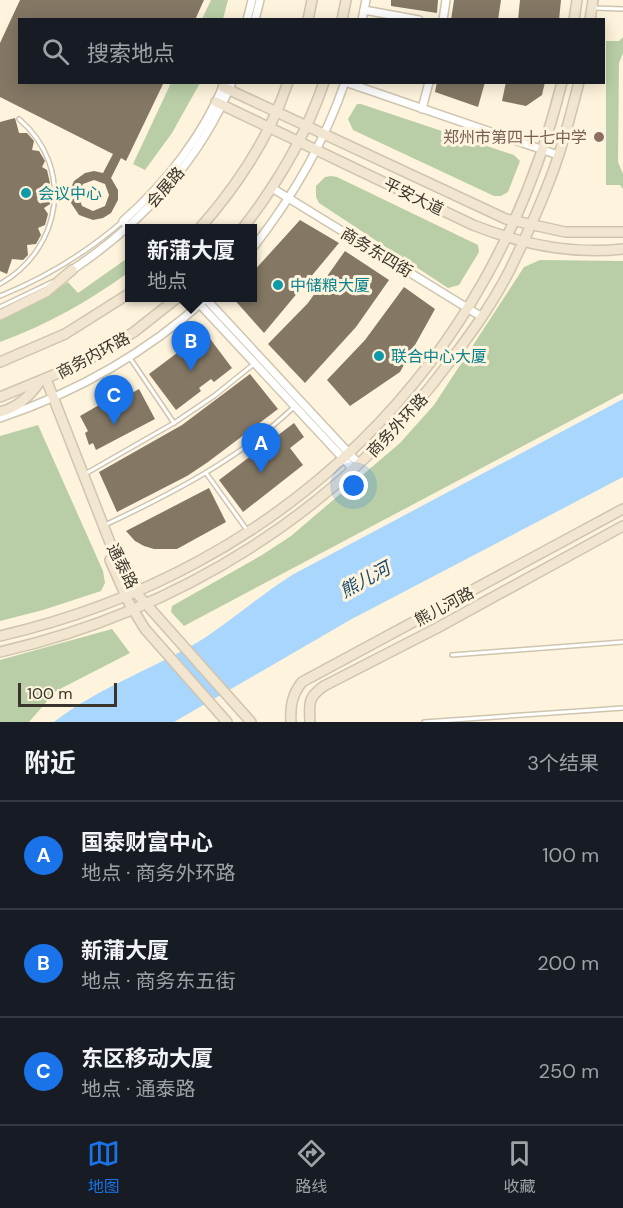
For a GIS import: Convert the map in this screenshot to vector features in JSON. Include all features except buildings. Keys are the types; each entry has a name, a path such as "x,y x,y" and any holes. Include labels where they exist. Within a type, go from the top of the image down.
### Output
{"street":[{"path":"248,18 252,0"},
{"path":"256,18 260,0"},
{"path":"308,18 312,0"},
{"path":"342,18 346,0"},
{"path":"362,18 366,0"},
{"path":"443,18 446,0"},
{"path":"574,18 577,0"},
{"path":"364,10 408,18"},
{"path":"203,224 244,170 269,127 287,84"},
{"path":"246,224 272,188 299,142 323,84"},
{"path":"257,242 289,199 317,150 344,84"},
{"path":"351,84 558,155"},
{"path":"422,109 428,84"},
{"name":"商务外环路","path":"0,636 66,618 130,594 209,556 284,507 346,456 402,398 469,308 501,252 533,180 544,150 561,84"},
{"name":"商务外环路","path":"0,652 70,633 133,609 217,569 262,542 301,514 356,467 414,408 451,361 482,316 516,258 548,185 578,84"},
{"name":"平安大道","path":"227,85 324,135 480,209 514,222 565,232 623,232"},
{"name":"会展路","path":"128,223 168,176 219,103 227,85"},
{"name":"平安大道","path":"219,103 473,225 507,238 563,249 623,249"},
{"name":"商务东四街","path":"272,188 482,316"},
{"name":"会展路","path":"72,270 125,226"},
{"path":"0,315 46,292 72,270"},
{"name":"商务内环路","path":"0,362 65,334 125,296"},
{"name":"商务内环路","path":"0,397 85,362 118,343 171,302"},
{"path":"0,418 50,400 94,379 146,348 200,302"},
{"path":"206,302 255,363 346,456"},
{"path":"207,302 356,467"},
{"path":"5,411 25,399 43,380"},
{"name":"通泰路","path":"43,380 130,594 146,604 250,721"},
{"name":"通泰路","path":"50,400 118,563 133,609 145,629 227,722"},
{"name":"熊儿河路","path":"290,720 292,700 302,682 623,509"},
{"name":"熊儿河路","path":"310,722 309,702 324,686 437,628 623,526"}],"lane":[{"path":"592,4 623,9"},
{"path":"0,284 14,276 32,259 45,239 53,216 55,196 49,161 42,145 30,128 19,119"},
{"path":"0,296 31,284 54,271 125,225"},
{"path":"0,307 42,288 72,270"},
{"path":"130,358 174,423"},
{"path":"83,475 174,423 214,396 255,363"},
{"path":"103,526 173,493 206,473 266,432 295,406"},
{"path":"206,473 248,532"},
{"path":"452,655 623,642"},
{"path":"424,722 623,708"}],"green space":[{"path":"211,0 228,0 223,18 202,18"},
{"path":"623,37 623,53 619,63 618,162 623,174 623,189 620,185 606,185 606,41 619,41"},
{"path":"171,84 199,84 172,133 145,170 133,164"},
{"path":"357,104 514,155 520,161 508,192 501,196 494,196 353,130 348,119"},
{"path":"331,176 478,245 479,252 459,285 448,288 319,203 316,197 316,186 325,177"},
{"path":"125,260 125,275 99,293 51,320 0,342 0,317 47,296 68,282 78,293"},
{"path":"540,260 623,261 623,393 184,626 171,612 172,606 291,536 400,443 434,405 524,267"},
{"path":"38,425 103,571 105,583 101,591 0,621 0,436"},
{"path":"112,629 130,653 56,691 29,722 0,722 0,660"}],"water":[{"name":"熊儿河","path":"623,399 623,477 350,620 174,722 54,722 109,687 206,637 292,575"}],"place":[{"name":"郑州市第四十七中学","path":"599,137"},
{"name":"会议中心","path":"26,193"},
{"name":"中储粮大厦","path":"278,285"},
{"name":"联合中心大厦","path":"379,356"},
{"name":"新蒲大厦","path":"191,371"},
{"name":"东区移动大厦","path":"114,425"},
{"name":"国泰财富中心","path":"261,473"}]}
